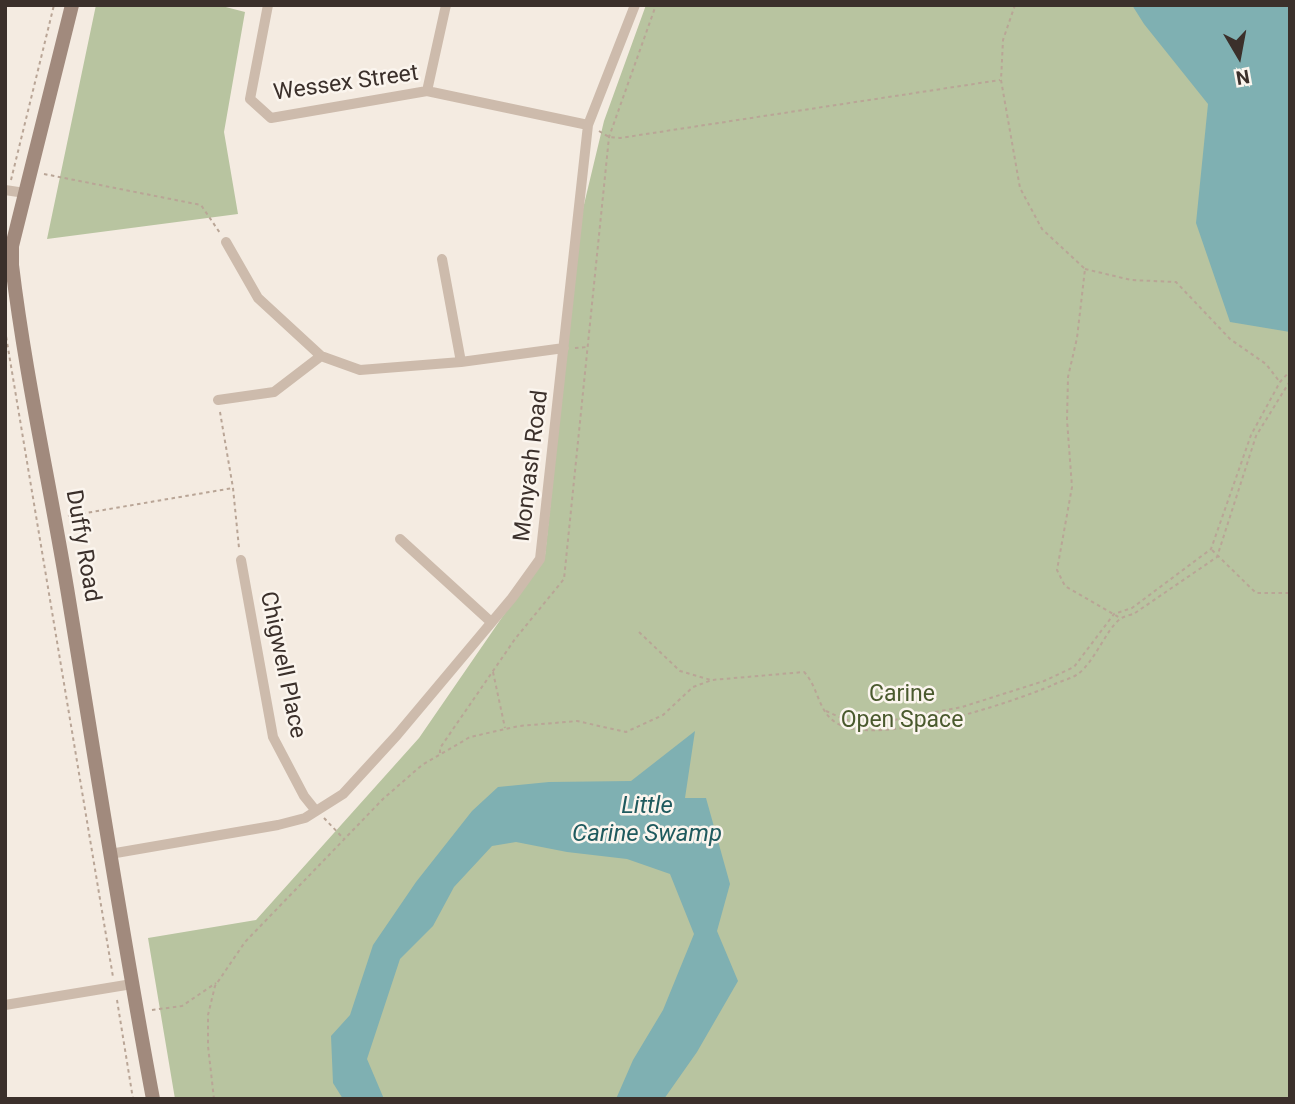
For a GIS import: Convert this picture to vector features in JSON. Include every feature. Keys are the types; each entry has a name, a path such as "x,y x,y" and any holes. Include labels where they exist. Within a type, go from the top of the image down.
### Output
{"main road":[{"name":"Duffy Road","path":"72,5 12,246 12,264 153,1099"}],"street":[{"name":"Wessex Street","path":"268,5 250,99 271,118 427,91 588,125"},
{"path":"427,91 446,5"},
{"name":"Monyash Road","path":"110,854 305,818 343,793 397,735 512,598 540,559 588,125 635,5"},
{"path":"7,190 25,192"},
{"path":"226,242 258,298 321,356 360,370 461,362 564,348"},
{"path":"442,259 461,362"},
{"path":"218,400 274,393 321,356"},
{"path":"400,539 491,622"},
{"name":"Chigwell Place","path":"240,560 273,737 304,796 316,811"},
{"path":"5,1005 132,984"}],"path":[{"path":"7,190 54,5"},
{"path":"440,754 440,748 515,639 564,579 609,137 656,5"},
{"path":"1015,5 1003,40 1001,80 1020,188 1042,229 1085,269 1131,280 1176,282 1230,339 1266,364 1280,382"},
{"path":"588,125 609,137 620,138 1001,80"},
{"path":"45,174 201,205 226,242"},
{"path":"1085,269 1077,338 1068,377 1067,420 1072,487 1057,570 1065,586 1121,618"},
{"path":"5,330 133,1099"},
{"path":"564,348 588,347"},
{"path":"825,711 846,720 894,720 962,707 1044,681 1074,667 1114,614 1132,608 1211,549 1251,435 1280,382 1290,372"},
{"path":"214,1099 208,1046 208,1015 217,983 245,942 383,799 422,765 470,737 505,729 577,721 626,732 663,715 693,687 712,680 804,672 811,680 825,711 835,722 857,730 903,727 970,714 1026,696 1077,674 1121,618 1135,613 1217,557 1256,436 1290,380"},
{"path":"218,400 233,488 240,560"},
{"path":"53,518 233,488"},
{"path":"1211,549 1256,593 1290,593"},
{"path":"639,632 680,671 712,680"},
{"path":"493,672 505,729"},
{"path":"609,727 610,722"},
{"path":"316,811 345,840"},
{"path":"137,1013 181,1006 217,983"}],"green space":[{"path":"96,5 218,5 245,12 224,132 238,214 47,239"},
{"name":"Carine Open Space","path":"646,5 1290,5 1290,1099 175,1099 148,938 256,920 419,738 545,555 581,217 604,121"}],"water":[{"path":"1132,5 1290,5 1290,332 1230,322 1196,223 1208,104"},
{"name":"Little Carine Swamp","path":"695,731 685,798 706,798 730,884 717,931 738,981 697,1052 664,1099 616,1099 633,1060 663,1010 694,934 670,874 627,859 567,852 516,842 492,846 454,887 433,926 400,959 367,1059 384,1099 343,1099 333,1083 331,1036 350,1015 373,945 416,882 472,811 498,787 549,782 631,781"}]}
